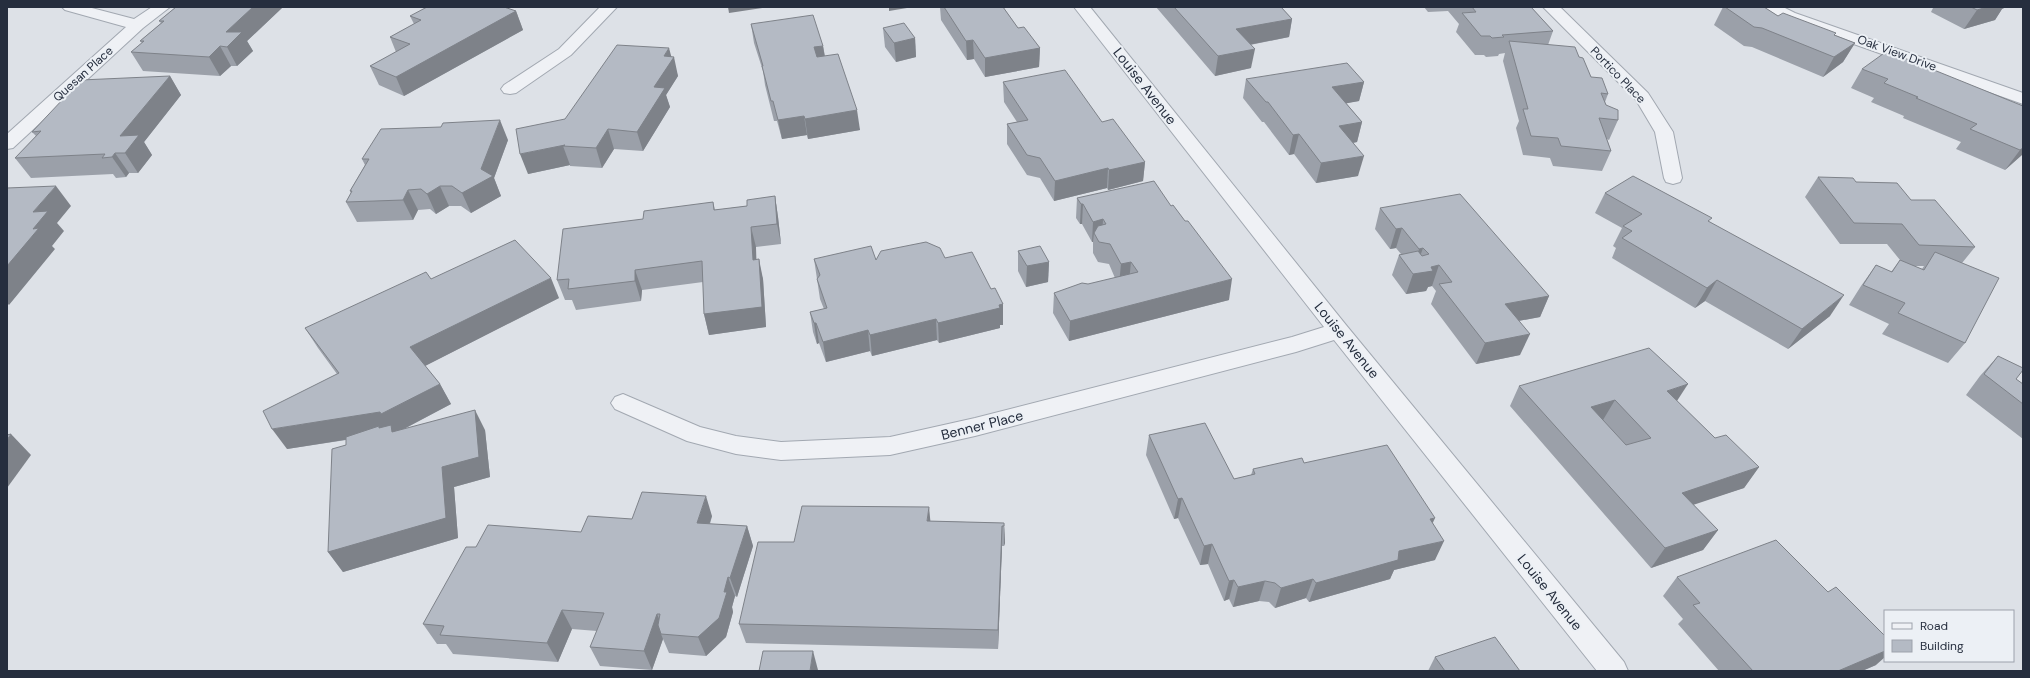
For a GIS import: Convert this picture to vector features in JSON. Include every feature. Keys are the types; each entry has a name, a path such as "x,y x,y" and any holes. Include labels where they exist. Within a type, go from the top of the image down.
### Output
{"street":[{"path":"70,7 137,25"},
{"name":"Quesan Place","path":"7,144 137,25 162,7"},
{"path":"510,89 565,52 609,7"},
{"name":"Louise Avenue","path":"1082,7 1338,330 1614,671"},
{"name":"Portico Place","path":"1551,7 1642,98 1650,109 1664,132 1673,178"},
{"name":"Oak View Drive","path":"1771,7 1789,16 2023,99"},
{"name":"Benner Place","path":"623,403 695,435 736,445 781,451 890,446 975,427 1296,344 1338,330"}],"building":[{"path":"176,7 253,7 226,32 242,32 227,47 220,46 209,57 131,52 144,41 140,41 164,21 159,21"},
{"path":"427,7 504,7 516,11 396,77 370,66 410,44 390,37 421,20 410,16"},
{"path":"944,7 1003,7 1018,28 1024,27 1040,48 985,58 973,40 966,41"},
{"path":"1174,7 1281,7 1292,19 1236,29 1255,49 1218,56"},
{"path":"1472,7 1531,7 1553,31 1502,35 1504,37 1492,38 1490,36 1481,36 1462,13 1476,12"},
{"path":"1725,7 1764,7 1778,16 1783,13 1836,33 1834,35 1855,43 1834,57 1762,28 1754,27"},
{"path":"1971,7 1987,7 1977,10"},
{"path":"813,15 823,46 814,47 817,57 838,54 857,110 805,119 804,116 778,120 773,101 771,101 751,24"},
{"path":"904,23 915,38 894,43 883,28"},
{"path":"1509,41 1575,47 1579,57 1583,58 1591,77 1602,78 1608,94 1601,93 1606,105 1618,110 1618,120 1599,118 1611,151 1561,146 1558,138 1531,136 1523,109 1528,109"},
{"path":"617,45 669,48 664,56 674,57 654,87 665,88 637,132 608,129 596,148 563,146 565,145 520,154 516,129 565,119"},
{"path":"1887,51 2023,106 2023,148 2020,150 1970,129 1977,124 1884,83 1888,79 1862,69"},
{"path":"1347,63 1364,82 1332,87 1362,122 1339,126 1364,156 1321,163 1299,134 1293,135 1268,102 1266,102 1246,79"},
{"path":"1065,70 1102,122 1113,119 1145,162 1109,170 1108,168 1055,181 1040,158 1027,155 1007,124 1028,120 1003,82"},
{"path":"170,76 120,136 139,135 125,153 115,153 112,157 102,158 105,154 15,158 41,131 32,132 81,80"},
{"path":"500,120 481,169 493,176 462,193 452,186 440,186 427,194 421,189 408,190 403,200 346,202 352,191 350,191 369,159 362,159 381,129 441,127 443,123"},
{"path":"1633,176 1712,218 1708,221 1844,295 1802,329 1717,280 1707,288 1622,238 1632,231 1623,226 1642,214 1605,193"},
{"path":"1818,177 1853,178 1856,182 1897,183 1911,200 1935,200 1975,247 1919,245 1902,224 1854,223"},
{"path":"1154,181 1171,206 1173,205 1185,221 1188,221 1232,279 1070,321 1054,293 1082,283 1088,284 1138,272 1131,262 1121,264 1110,244 1099,242 1094,233 1098,226 1106,224 1103,219 1093,222 1083,204 1081,204 1077,198"},
{"path":"56,186 33,212 48,211 33,229 39,228 7,266 7,188"},
{"path":"1460,194 1549,296 1505,304 1530,334 1485,343 1439,284 1452,282 1439,265 1431,267 1433,271 1413,274 1399,255 1418,251 1422,256 1429,254 1423,248 1419,249 1402,228 1396,229 1380,208"},
{"path":"775,196 777,224 751,227 753,260 759,259 762,307 704,314 702,261 635,270 635,281 568,289 569,279 557,280 563,229 643,219 644,211 713,202 714,210 747,206 747,200"},
{"path":"515,240 551,278 410,347 440,384 381,414 380,412 272,429 263,411 339,373 305,328 426,272 431,279"},
{"path":"926,242 940,248 945,258 972,252 991,289 995,288 1003,304 999,305 1000,308 938,323 936,319 870,335 868,330 823,342 810,312 827,308 817,279 820,275 814,259 871,246 876,260 881,251"},
{"path":"1040,246 1049,262 1027,266 1018,251"},
{"path":"1935,252 1999,278 1965,343 1898,313 1905,303 1863,285 1876,265 1892,272 1900,260 1924,270"},
{"path":"1649,348 1688,384 1667,391 1715,438 1726,435 1759,467 1682,493 1718,530 1665,548 1519,386","holes":["1615,400 1651,438 1626,445 1591,407"]},
{"path":"1998,356 2023,368 2016,379 2023,384 2023,404 1984,374"},
{"path":"475,410 479,457 442,467 446,518 328,552 332,449 346,445 346,437 379,426 379,428 391,425 392,432"},
{"path":"1205,423 1234,479 1255,474 1253,469 1302,458 1304,463 1387,445 1435,518 1430,519 1444,541 1399,551 1398,560 1316,583 1313,579 1281,588 1275,583 1265,581 1238,587 1234,580 1229,581 1212,544 1204,546 1182,498 1178,499 1149,435"},
{"path":"642,492 706,496 697,523 747,526 730,578 728,577 724,592 727,592 719,618 698,637 661,634 658,625 660,614 657,614 644,651 590,647 604,613 562,610 547,643 440,635 444,626 423,624 466,547 476,547 488,525 581,532 588,516 632,519"},
{"path":"802,506 929,507 927,521 1004,523 1004,526 1002,526 998,630 739,624 758,542 794,542"},
{"path":"1776,540 1828,592 1836,587 1884,635 1884,651 1838,671 1753,671 1693,605 1700,603 1677,577"},
{"path":"1495,637 1520,671 1445,671 1435,657"},
{"path":"763,651 813,651 810,671 759,671"}]}
